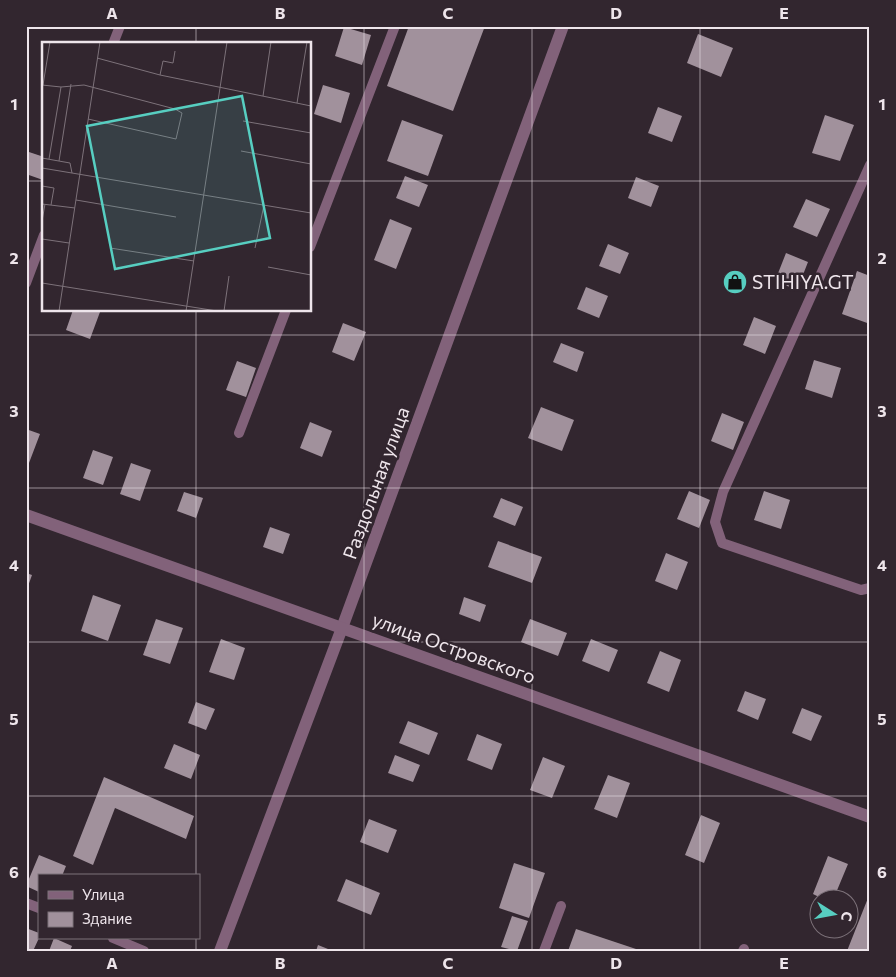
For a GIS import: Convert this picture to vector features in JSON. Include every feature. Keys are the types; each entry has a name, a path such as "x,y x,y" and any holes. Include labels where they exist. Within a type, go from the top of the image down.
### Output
{"street":[{"name":"Раздольная улица","path":"220,951 342,628 564,26"},
{"name":"улица Островского","path":"26,515 870,817"}],"lane":[{"path":"114,42 120,26"},
{"path":"311,244 395,26"},
{"path":"870,165 723,492 715,522 722,542 861,590 870,588"},
{"path":"26,283 42,240"},
{"path":"239,433 286,311"},
{"path":"26,903 38,908"},
{"path":"544,951 561,906"},
{"path":"118,940 144,951"}],"building":[{"path":"409,26 485,26 453,111 387,86"},
{"path":"344,27 371,35 362,65 335,56"},
{"path":"698,34 733,48 721,77 687,63"},
{"path":"323,85 350,93 341,123 314,114"},
{"path":"658,107 682,116 672,142 648,133"},
{"path":"825,115 854,125 840,161 812,153"},
{"path":"402,120 443,135 428,176 387,161"},
{"path":"26,151 42,156 42,180 26,174"},
{"path":"405,176 428,185 419,207 396,198"},
{"path":"636,177 659,186 651,207 628,198"},
{"path":"806,199 830,209 817,237 793,227"},
{"path":"390,219 412,228 396,269 374,260"},
{"path":"608,244 629,253 620,274 599,266"},
{"path":"786,253 808,262 797,290 775,281"},
{"path":"857,271 870,276 870,324 842,314"},
{"path":"586,287 608,296 599,318 577,309"},
{"path":"73,311 100,312 90,339 66,330"},
{"path":"754,317 776,326 765,354 743,345"},
{"path":"343,323 366,332 354,361 332,352"},
{"path":"561,343 584,352 577,372 553,362"},
{"path":"814,360 841,368 832,398 805,389"},
{"path":"237,361 256,368 246,397 226,390"},
{"path":"541,407 574,420 562,451 528,438"},
{"path":"722,413 744,422 733,450 711,441"},
{"path":"310,422 332,431 322,457 300,448"},
{"path":"26,429 40,434 29,463 26,462"},
{"path":"93,450 113,457 103,485 83,478"},
{"path":"131,463 151,470 140,501 120,494"},
{"path":"689,491 710,500 699,528 677,519"},
{"path":"764,491 790,500 781,529 754,520"},
{"path":"184,492 203,498 196,518 177,511"},
{"path":"501,498 523,507 515,526 493,517"},
{"path":"270,527 290,534 283,554 263,547"},
{"path":"498,541 542,557 532,583 488,567"},
{"path":"666,553 688,562 677,590 655,581"},
{"path":"26,573 32,575 27,589 26,589"},
{"path":"93,595 121,605 108,641 81,631"},
{"path":"464,597 486,605 480,622 459,614"},
{"path":"156,619 183,628 170,664 143,655"},
{"path":"530,619 567,633 558,656 521,642"},
{"path":"221,639 245,648 234,680 209,672"},
{"path":"591,639 618,650 609,672 582,661"},
{"path":"660,651 681,660 669,692 647,683"},
{"path":"745,691 766,699 758,720 737,711"},
{"path":"196,702 215,709 206,730 188,723"},
{"path":"802,708 822,716 811,741 792,733"},
{"path":"408,721 438,733 429,755 399,743"},
{"path":"477,734 502,744 492,770 467,760"},
{"path":"174,744 200,755 191,779 164,768"},
{"path":"395,755 420,765 413,782 388,773"},
{"path":"543,757 565,766 552,798 530,790"},
{"path":"608,775 630,783 617,818 594,809"},
{"path":"104,777 194,816 186,839 115,808 93,865 73,856"},
{"path":"701,815 720,823 704,863 685,855"},
{"path":"369,819 397,830 388,853 360,842"},
{"path":"39,855 66,866 63,874 38,874 38,892 26,886"},
{"path":"828,856 848,864 837,890 815,890"},
{"path":"514,863 545,873 529,918 499,908"},
{"path":"346,879 380,893 371,915 337,901"},
{"path":"870,893 870,951 847,951 851,940 858,940 858,923"},
{"path":"512,916 528,921 517,951 501,947"},
{"path":"26,928 38,933 38,940 33,951 26,951"},
{"path":"576,929 639,950 568,951"},
{"path":"53,940 58,940 72,946 70,951 49,951"},
{"path":"318,945 333,951 316,951"}],"place":[{"name":"STIHIYA.GT","path":"735,282"}]}
